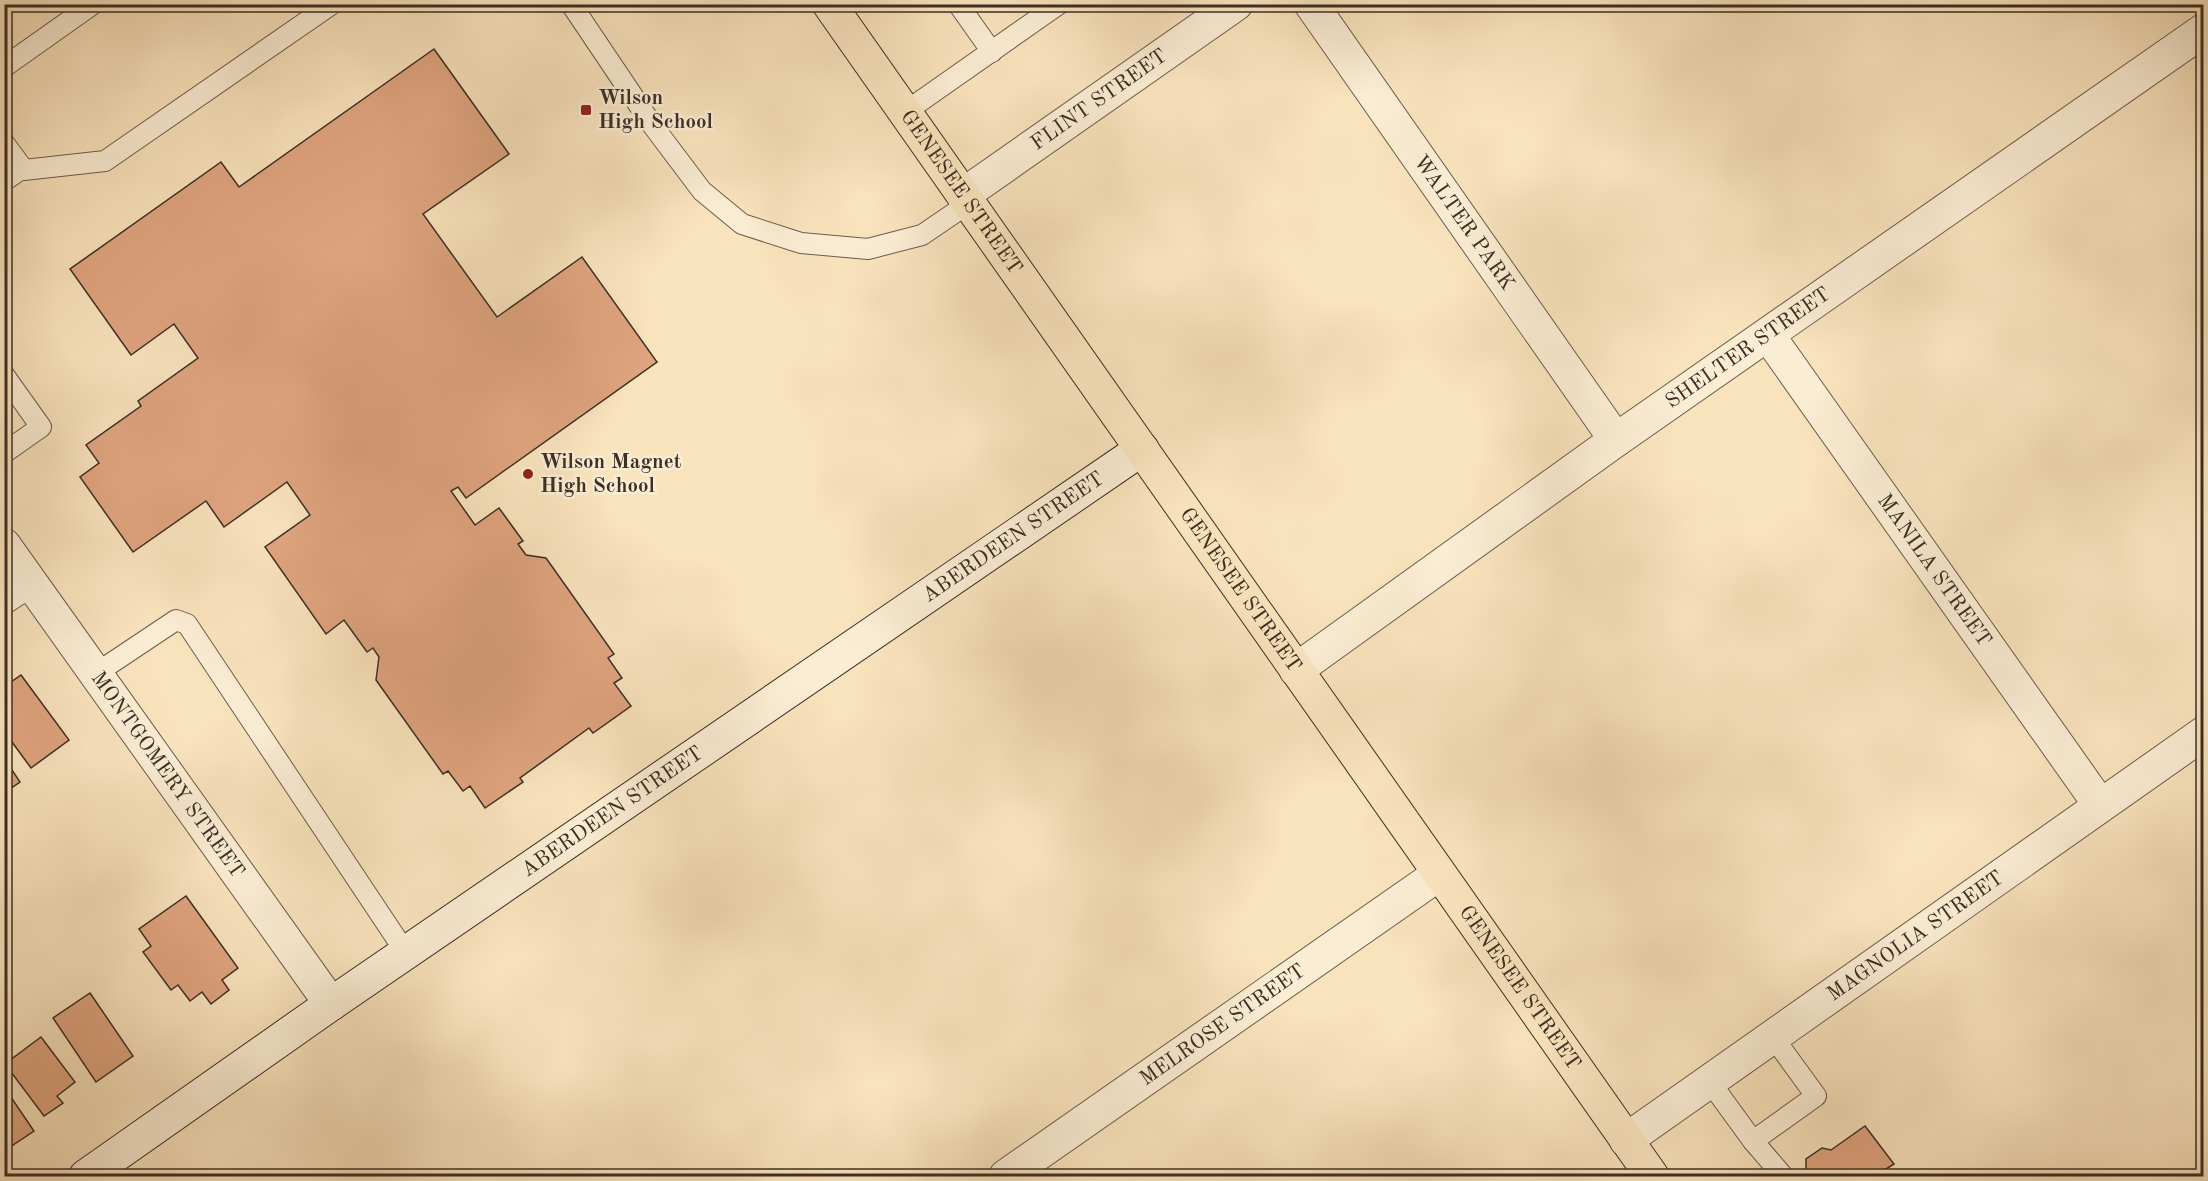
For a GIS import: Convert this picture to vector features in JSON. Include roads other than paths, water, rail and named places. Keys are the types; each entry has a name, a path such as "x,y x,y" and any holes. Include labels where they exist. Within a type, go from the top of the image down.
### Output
{"main road":[{"name":"GENESEE STREET","path":"828,4 1652,1176"}],"street":[{"name":"FLINT STREET","path":"966,199 1236,4"},
{"name":"WALTER PARK","path":"1311,4 1616,440"},
{"name":"SHELTER STREET","path":"1296,670 1616,440 2204,30"},
{"name":"MANILA STREET","path":"1768,335 2100,805"},
{"name":"ABERDEEN STREET","path":"86,1176 331,1004 1142,449"},
{"name":"MONTGOMERY STREET","path":"4,545 16,589 94,674 331,1004"},
{"name":"MAGNOLIA STREET","path":"1626,1140 2204,733"},
{"name":"MELROSE STREET","path":"1006,1176 1439,874"}],"lane":[{"path":"4,67 93,4"},
{"path":"4,143 24,170 105,161 332,4"},
{"path":"571,4 653,126 702,191 742,224 801,243 868,249 922,235 966,199"},
{"path":"958,4 992,52"},
{"path":"905,112 1059,4"},
{"path":"4,181 23,168"},
{"path":"4,375 41,427 4,453"},
{"path":"94,674 176,620 187,624 406,953"},
{"path":"1753,1141 1816,1096 1773,1037"},
{"path":"1710,1082 1782,1176"}],"place":[{"name":"Wilson High School","path":"586,110"},
{"name":"Wilson Magnet High School","path":"528,474"}]}
